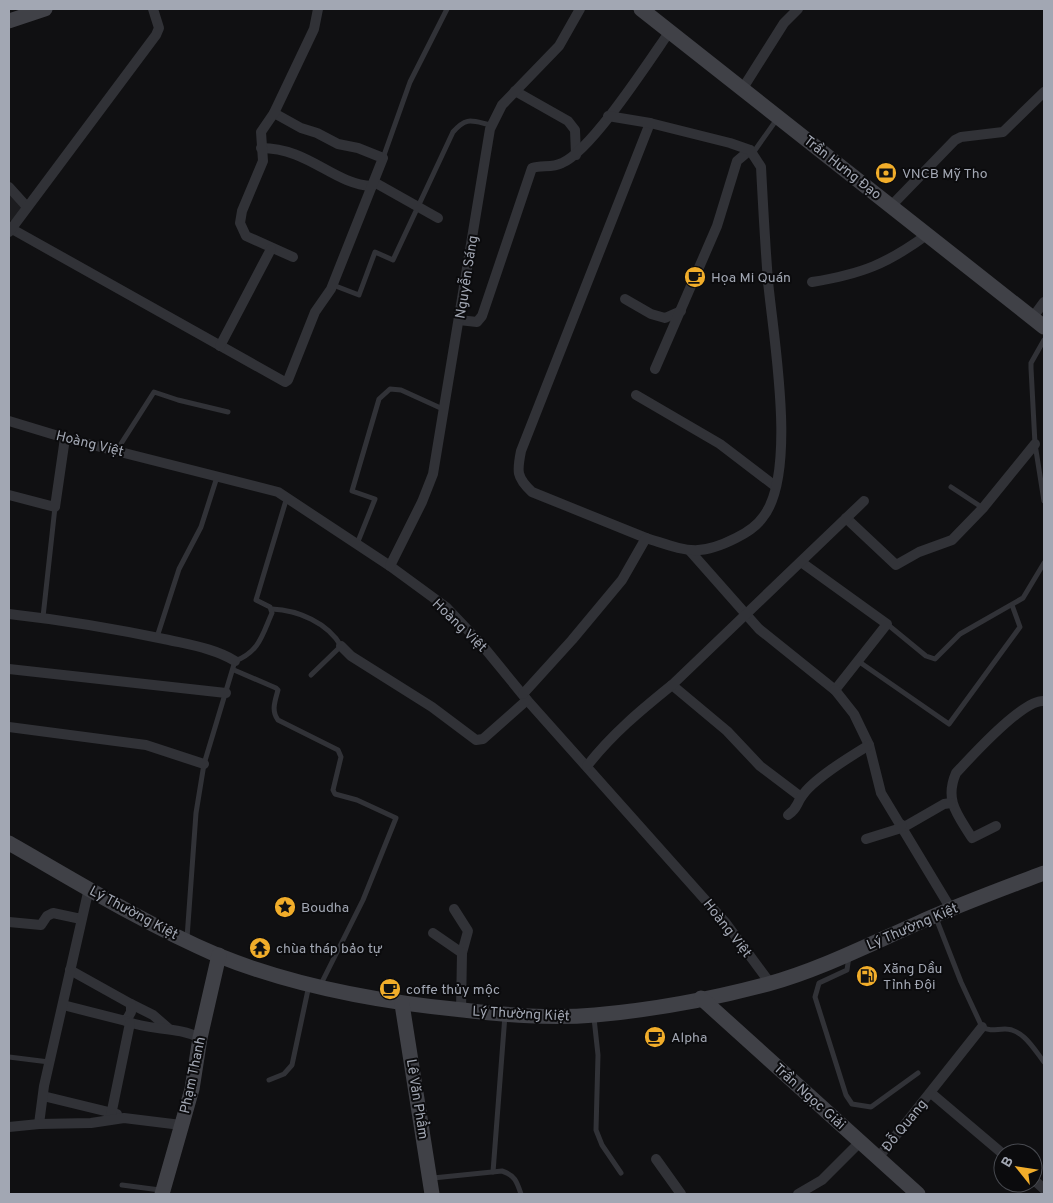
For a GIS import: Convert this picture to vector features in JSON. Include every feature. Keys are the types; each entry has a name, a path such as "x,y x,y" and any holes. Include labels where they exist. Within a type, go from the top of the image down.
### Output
{"street":[{"path":"16,15 45,9"},
{"path":"153,9 159,28 156,35 10,230 284,382 288,380 315,312 333,284 383,158 358,148 338,144 317,133 300,128 274,113"},
{"path":"293,257 271,249 246,236 240,222 242,211 263,161 261,132 274,113 314,29 318,9"},
{"name":"Nguyễn Sáng","path":"390,566 422,502 433,474 491,125 502,104 559,46 580,9"},
{"name":"Trần Hưng Đạo","path":"641,9 1039,322"},
{"path":"743,88 784,23 798,9"},
{"path":"459,320 477,322 482,316 532,168 550,167 563,163 576,155 608,116 670,31"},
{"path":"515,91 568,121 575,130 576,155"},
{"path":"892,205 955,140 961,137 1003,132 1044,92"},
{"path":"608,116 650,123 730,143 751,152 761,167 768,281 777,368 781,463 764,517 747,532 711,550 690,551 646,538 532,492 520,481 518,466 522,451 650,123"},
{"path":"261,148 276,148 295,153 359,185 373,184 438,218"},
{"path":"655,369 682,311 716,226 737,161 751,152"},
{"path":"9,188 27,207"},
{"path":"812,282 859,273 881,265 902,253 928,234"},
{"path":"220,346 271,249"},
{"path":"625,300 651,314 665,318 682,311"},
{"path":"1039,322 1044,302"},
{"path":"636,395 720,444 775,486"},
{"name":"Hoàng Việt","path":"9,421 65,438 278,492 390,566 446,607 482,645 525,697 725,922 770,983"},
{"path":"9,495 55,507 65,438"},
{"path":"846,518 896,565 919,552 952,540 983,508 1035,444"},
{"path":"588,766 605,743 640,710 672,685 864,501"},
{"path":"341,646 351,656 432,707 476,740 483,739 525,697 622,580 646,538"},
{"path":"690,551 747,613 759,629 835,690 854,714 869,746 881,792 951,909"},
{"path":"801,562 887,624 835,690"},
{"path":"9,614 43,617 199,647 227,656 234,666"},
{"path":"9,669 226,693"},
{"path":"672,685 727,731 760,766 801,797"},
{"path":"996,826 972,838 951,803 952,783 956,773 1007,721 1035,703 1044,701"},
{"path":"9,727 146,746 204,764"},
{"path":"788,815 797,808 801,797 842,761 869,746"},
{"path":"866,839 898,829 944,804 951,803"},
{"name":"Lý Thường Kiệt","path":"9,843 148,922 219,955 314,986 402,1004 505,1015 594,1015 668,1006 770,983 849,953 951,909 1044,873"},
{"path":"39,1124 49,1062 89,888"},
{"path":"454,909 468,931 462,953 461,1010"},
{"path":"9,922 41,925 46,916 53,913 81,919"},
{"path":"433,933 462,953"},
{"name":"Phạm Thanh","path":"163,1192 192,1089 200,1038 219,955"},
{"path":"70,970 153,1015 168,1028"},
{"name":"Trần Ngọc Giải","path":"701,998 918,1194"},
{"path":"111,1116 131,1004"},
{"name":"Lê Văn Phẩm","path":"402,1004 432,1194"},
{"path":"63,1005 158,1029 168,1028 192,1033 200,1038"},
{"name":"Đỗ Quang","path":"878,1158 982,1027"},
{"name":"Đỗ Quang","path":"931,1092 993,1145"},
{"path":"43,1096 111,1116 181,1125"},
{"path":"9,1127 39,1124 91,1123 111,1116"},
{"path":"798,1194 822,1180 860,1142"},
{"path":"656,1159 681,1194"}],"lane":[{"path":"383,158 410,82 447,9"},
{"path":"751,152 779,116"},
{"path":"333,284 359,295 375,252 394,260 453,132 461,123 468,120 491,125"},
{"path":"1044,340 1031,363 1035,444 1044,501"},
{"path":"356,544 374,499 352,491 379,398 390,389 401,390 445,410"},
{"path":"116,450 154,392 228,412"},
{"path":"157,638 179,570 201,526 217,475"},
{"path":"951,487 983,508"},
{"path":"288,497 256,600 272,609 288,610 317,622 335,636 341,646 311,675"},
{"path":"43,617 55,507"},
{"path":"887,624 926,656 935,659 960,634 1012,605 1028,592 1044,563"},
{"path":"858,660 949,724 1020,627 1012,605"},
{"path":"186,940 196,813 204,764 234,666 258,646 272,609"},
{"path":"234,666 278,690 274,708 274,716 278,720 308,734 340,753 333,790 335,794 357,800 396,818 363,900 314,986 292,1065 284,1074 270,1080"},
{"path":"935,916 961,982 982,1027 989,1031 1016,1030 1044,1062"},
{"path":"849,953 847,970 819,984 815,997 846,1095 852,1104 871,1107 918,1073"},
{"path":"493,1172 505,1015"},
{"path":"594,1015 598,1055 596,1130 602,1145 621,1173"},
{"path":"9,1056 49,1062"},
{"path":"430,1179 502,1171 510,1174 517,1180 521,1194"},
{"path":"122,1185 163,1192"}],"shaded area":[{"path":"9,193 22,208 12,221 9,220"}],"place":[{"name":"VNCB Mỹ Tho","path":"886,173"},
{"name":"Họa Mi Quán","path":"695,277"},
{"name":"Boudha","path":"285,907"},
{"name":"chùa tháp bảo tự","path":"260,948"},
{"name":"Xăng Dầu Tỉnh Đội","path":"867,976"},
{"name":"coffe thủy mộc","path":"390,989"},
{"name":"Alpha","path":"655,1037"}]}
